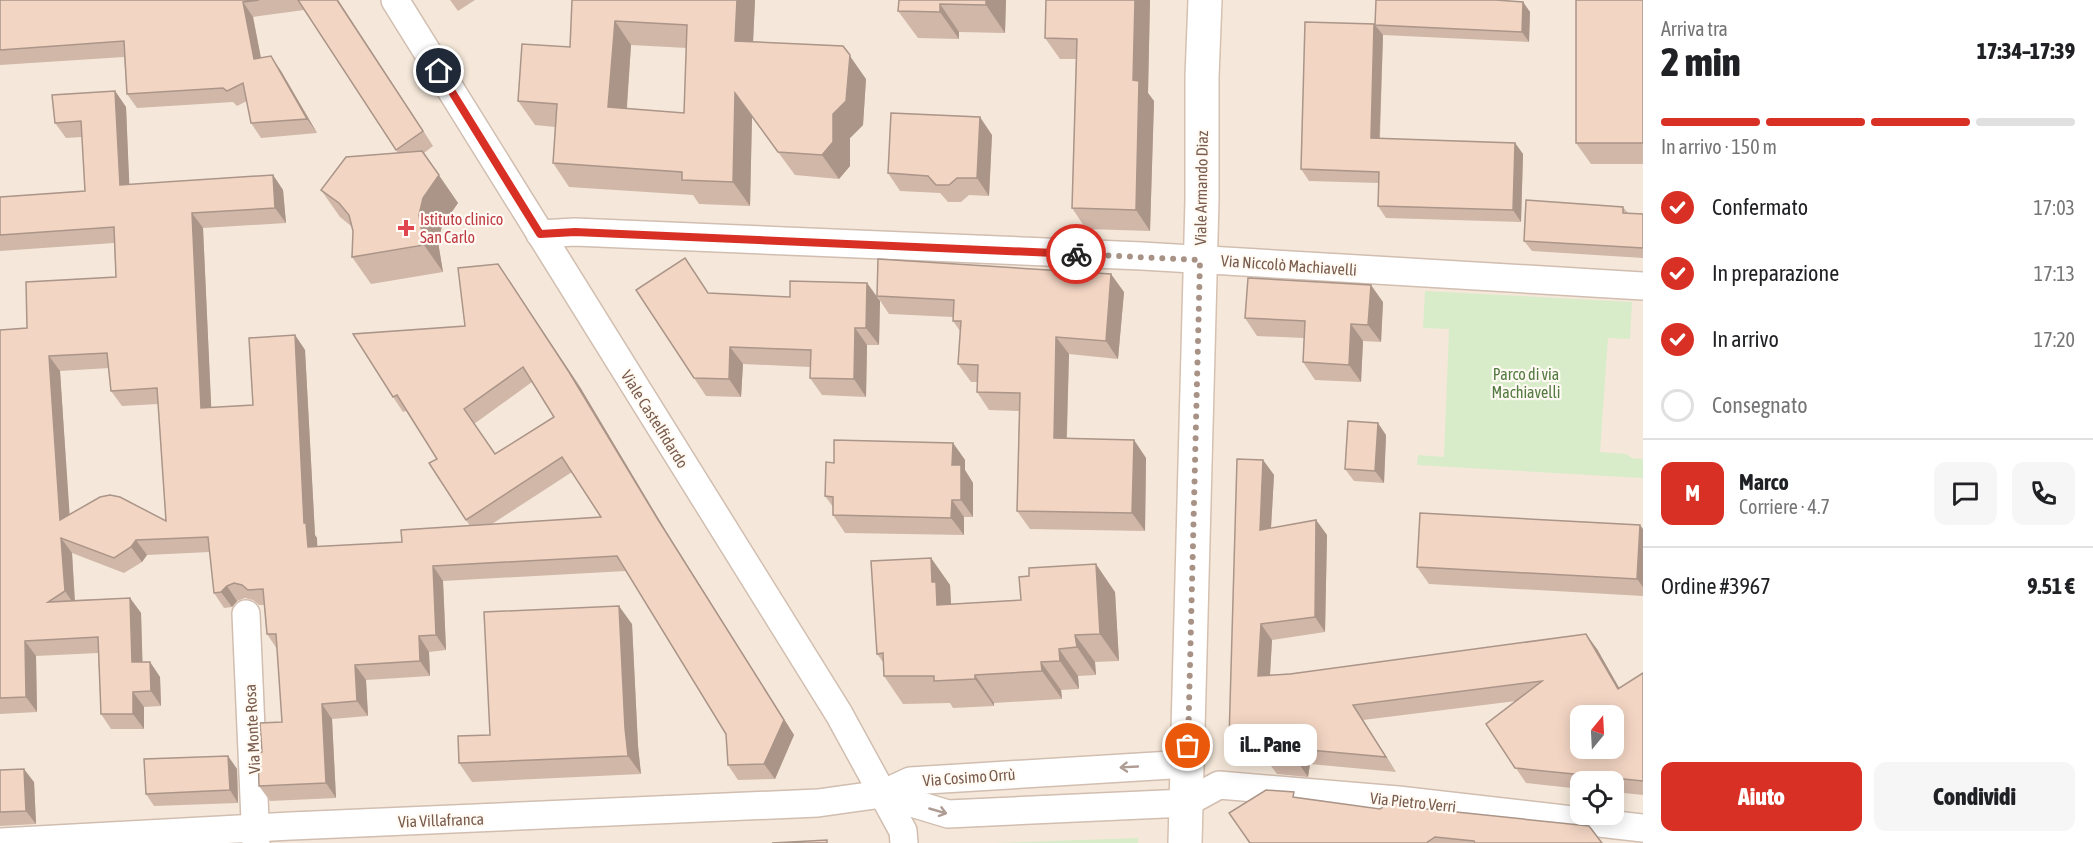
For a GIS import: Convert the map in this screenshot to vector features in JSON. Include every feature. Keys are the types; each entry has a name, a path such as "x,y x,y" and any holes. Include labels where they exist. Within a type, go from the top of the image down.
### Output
{"main road":[{"name":"Viale Armando Diaz","path":"1185,843 1205,0"}],"street":[{"name":"Viale Castelfidardo","path":"395,0 839,714 903,831 904,843"},
{"name":"Via Niccolò Machiavelli","path":"540,234 575,232 1200,260 1643,286"},
{"name":"Via Monte Rosa","path":"246,614 256,836"},
{"name":"Via Cosimo Orrù","path":"882,794 910,781 1188,764"},
{"name":"Via Pietro Verri","path":"1186,803 1219,785 1398,800 1643,828"},
{"name":"Via Cosimo Orrù","path":"882,794 948,814 1186,803"},
{"name":"Via Villafranca","path":"0,843 256,836 807,804 882,794"}],"shaded area":[{"path":"0,0 1643,0 1643,843 0,843"}],"green space":[{"name":"Parco di via Machiavelli","path":"1425,291 1632,302 1630,339 1608,338 1600,452 1626,454 1632,458 1643,459 1643,478 1417,465 1418,455 1444,457 1449,329 1423,328"},
{"path":"1138,838 1138,843 995,843"}],"building":[{"path":"0,0 259,0 243,2 254,59 271,56 307,119 251,123 243,83 227,91 223,88 127,94 124,41 0,50"},
{"path":"298,0 337,0 423,131 396,150"},
{"path":"572,0 737,0 735,41 843,46 850,55 846,101 833,114 833,142 822,155 778,152 735,93 733,182 682,180 682,172 553,163 557,104 518,101 522,44 570,47","holes":["615,21 687,25 684,113 608,107"]},
{"path":"899,0 986,0 986,5 940,4 940,12 898,11"},
{"path":"1046,0 1135,0 1133,80 1139,81 1136,210 1072,208 1077,39 1045,38"},
{"path":"1376,0 1523,2 1522,32 1375,25"},
{"path":"1576,0 1643,0 1643,143 1576,143"},
{"path":"1305,22 1374,24 1371,138 1515,143 1513,210 1378,206 1379,172 1301,169"},
{"path":"115,91 120,185 273,175 275,208 192,213 201,408 253,405 249,338 295,335 304,523 306,523 308,547 402,542 401,530 601,517 562,457 466,520 429,463 437,459 397,395 393,397 353,334 465,326 458,268 498,264 569,372 657,518 784,720 764,764 728,765 726,734 617,556 433,566 436,635 419,636 420,661 355,665 357,701 322,704 326,783 259,786 258,753 262,752 260,723 282,722 276,634 267,634 263,589 248,590 234,583 221,592 214,593 208,537 136,540 131,547 114,558 61,538 65,591 48,602 130,598 132,662 150,662 151,691 133,692 133,714 101,714 98,637 25,641 26,697 0,698 0,330 27,328 26,282 116,277 114,227 0,235 0,197 85,191 81,121 55,123 52,95","holes":["107,353 111,391 157,388 166,521 120,497 110,495 100,497 60,520 49,356","523,367 554,417 495,454 464,409"]},
{"path":"891,113 980,117 977,178 957,178 949,185 936,185 928,176 888,173"},
{"path":"422,151 439,175 423,198 419,215 424,245 352,257 353,231 349,215 339,203 321,190 346,157"},
{"path":"1526,200 1623,207 1623,213 1643,214 1643,248 1524,241"},
{"path":"685,258 708,293 790,297 790,281 867,283 866,328 855,328 854,379 810,378 811,350 730,347 729,379 694,378 636,290"},
{"path":"878,259 1111,274 1106,341 1056,337 1054,438 1134,440 1132,513 1017,511 1020,393 977,392 978,365 958,364 961,321 953,321 954,300 877,296"},
{"path":"1248,278 1371,285 1368,325 1351,324 1349,365 1303,362 1305,321 1245,318"},
{"path":"1348,421 1378,423 1375,471 1345,469"},
{"path":"834,440 953,443 952,465 961,465 961,500 952,500 951,518 833,515 833,497 825,496 826,462 834,463"},
{"path":"1237,459 1263,460 1260,530 1316,520 1315,617 1261,624 1258,676 1290,674 1586,634 1618,689 1643,673 1643,781 1624,779 1624,771 1570,771 1570,774 1515,768 1486,724 1542,681 1353,705 1386,757 1299,749 1297,761 1266,759 1256,743 1229,740"},
{"path":"1420,513 1640,525 1637,579 1417,567"},
{"path":"931,558 932,582 936,582 937,605 1021,600 1019,577 1029,576 1029,568 1096,564 1100,634 1075,635 1077,647 1059,649 1060,661 1041,662 1042,671 975,675 975,679 934,681 934,676 884,676 883,653 877,654 871,561"},
{"path":"619,606 628,756 459,763 458,736 490,735 484,612"},
{"path":"228,756 230,790 146,794 144,759"},
{"path":"24,769 26,811 0,812 0,770"},
{"path":"1266,790 1294,792 1293,797 1380,809 1393,801 1415,803 1418,808 1589,826 1602,843 1475,843 1474,841 1435,837 1426,843 1250,843 1229,813"},
{"path":"827,840 827,843 772,843"}],"way so far":[{"path":"1076,254 1200,260 1188,746"}],"place":[{"name":"Istituto clinico San Carlo","path":"406,228"},
{"name":"il... Pane","path":"1188,746"}],"route":[{"path":"439,71 540,234 575,232 1076,254"}]}
